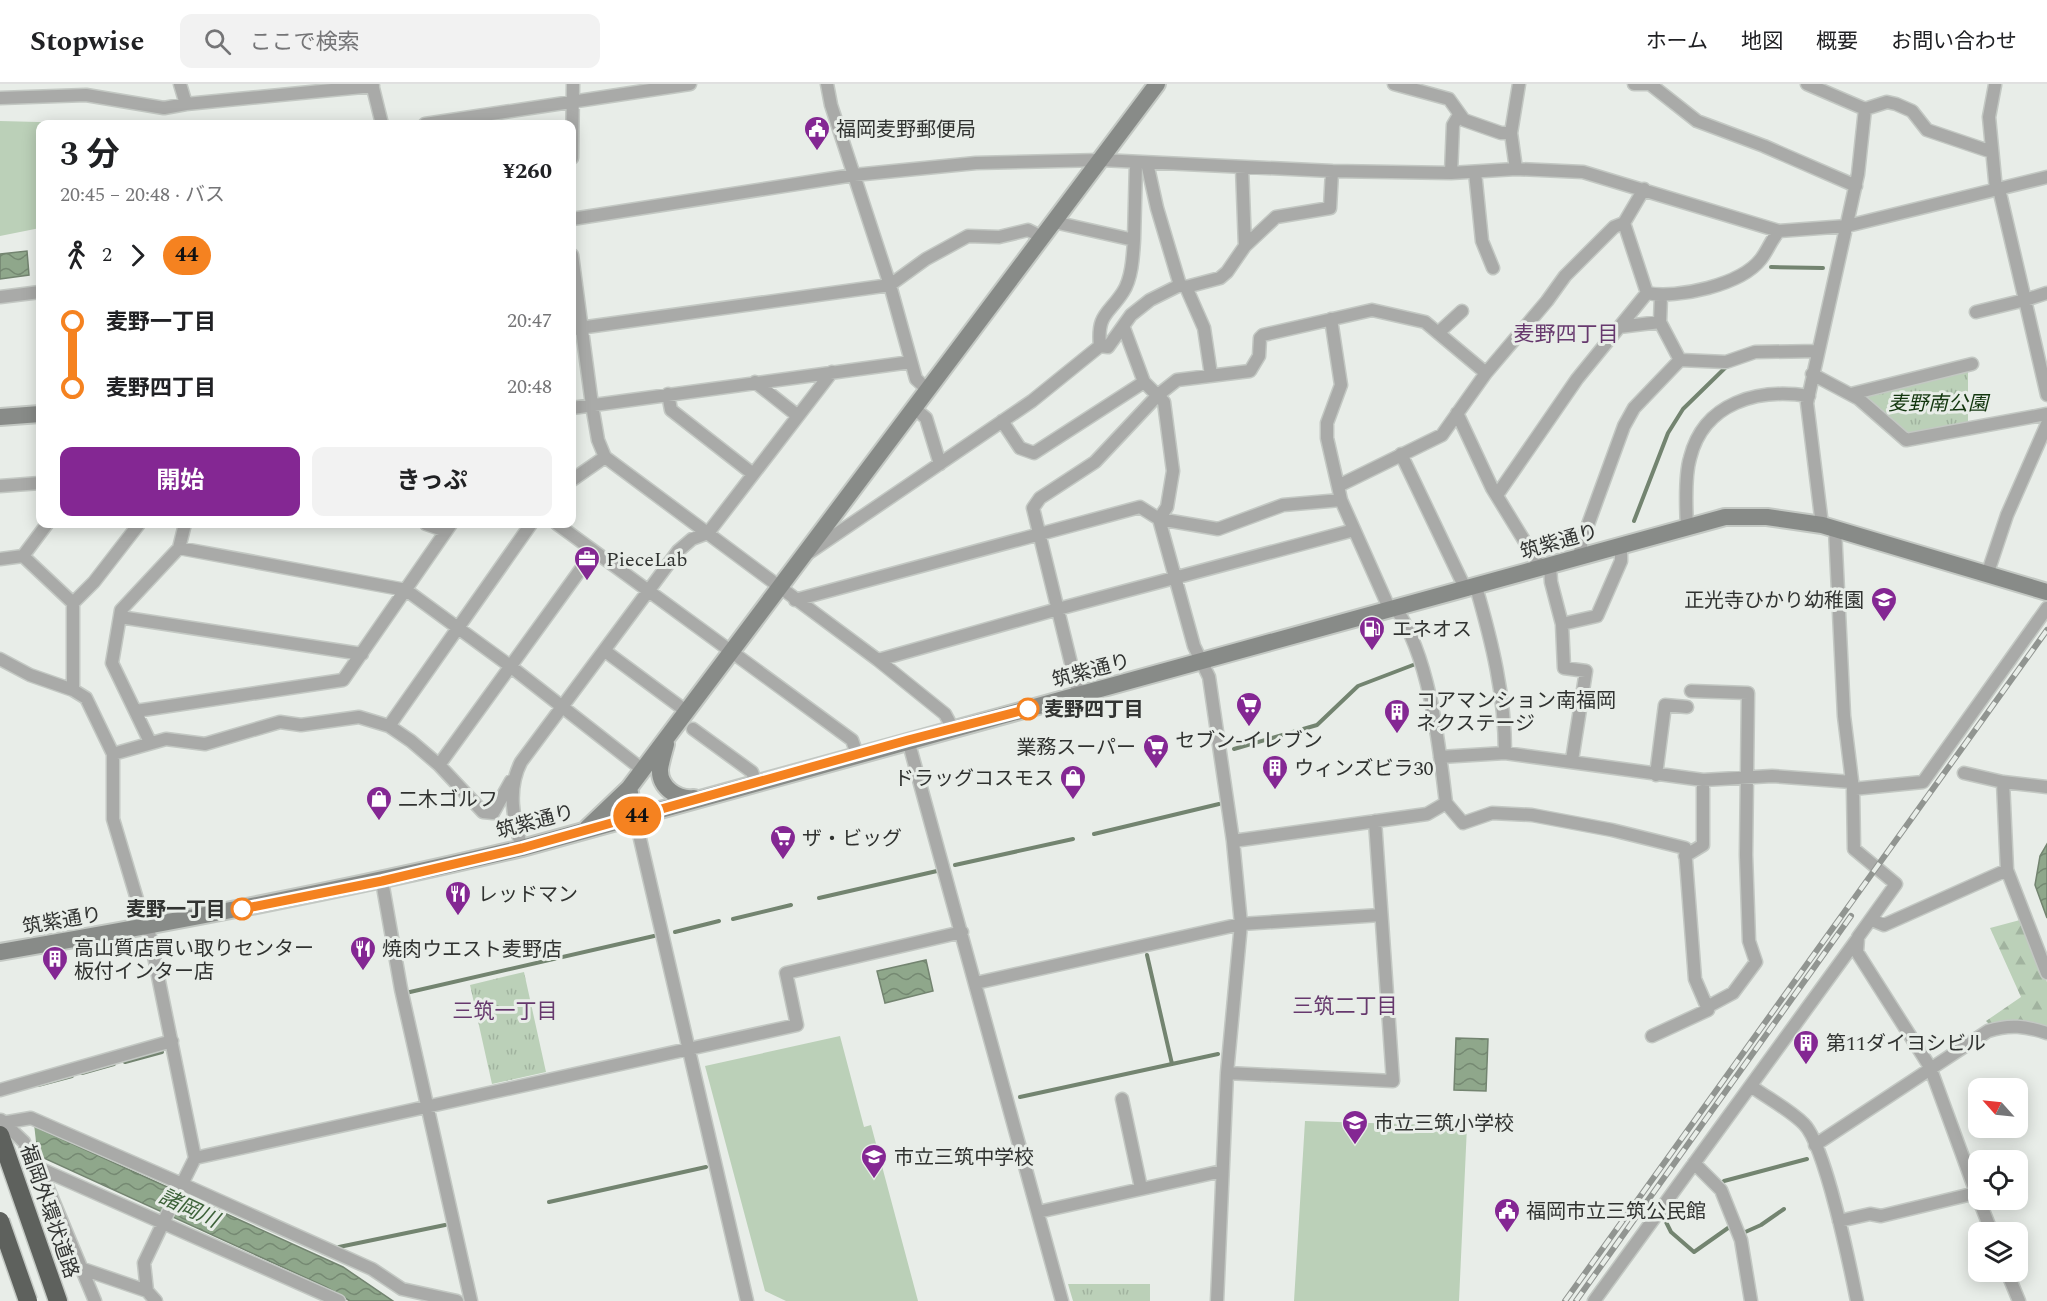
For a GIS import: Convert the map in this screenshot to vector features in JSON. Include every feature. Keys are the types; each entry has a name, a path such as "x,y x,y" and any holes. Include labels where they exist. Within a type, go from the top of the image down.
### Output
{"highway":[{"name":"福岡外環状道路","path":"1,1126 58,1301"},
{"path":"0,1154 52,1301"},
{"path":"0,1221 28,1301"}],"street":[{"path":"180,84 186,104"},
{"path":"573,84 573,120"},
{"path":"451,120 690,84"},
{"path":"827,84 831,105 890,285 916,379 928,390"},
{"path":"1394,84 1449,99 1459,116 1487,130 1511,133"},
{"path":"1516,169 1511,133 1520,84"},
{"path":"1634,84 1649,84 1697,121 1773,150 1856,186"},
{"path":"1807,84 1865,109 1887,102 1896,104 1912,111 1927,130 1992,152"},
{"path":"0,98 86,95 164,108 373,85 381,120"},
{"path":"1995,85 1989,117 1997,189 2047,395"},
{"path":"586,829 629,788 643,770 1101,160 1151,87"},
{"path":"1594,1301 1896,884 1854,849 1852,786 1828,527 1809,396 1812,374 1856,186 1865,109"},
{"path":"1451,173 1453,125 1459,116"},
{"path":"576,218 854,175 976,163 1101,160 1332,171 1451,173 1516,169 1582,172 1779,231 1847,226 2047,177"},
{"path":"1100,346 1099,331 1102,316 1124,291 1134,240 1142,163"},
{"path":"1142,163 1183,286 1204,328 1211,375"},
{"path":"1242,167 1245,246"},
{"path":"800,559 1032,401 1100,346 1108,347 1124,328 1131,315 1150,300 1183,286 1220,278 1236,262 1245,246 1276,217 1330,208 1332,171"},
{"path":"1475,172 1482,241 1493,268"},
{"path":"1338,486 1442,435 1486,373 1547,301 1565,276 1614,227 1624,223 1644,189"},
{"path":"1054,222 1134,240"},
{"path":"1624,223 1647,293"},
{"path":"952,729 945,714 878,660 778,588 605,457 598,440 576,329 890,285 926,259 968,236 999,237 1028,230 1042,237"},
{"path":"1647,293 1661,296 1703,289 1741,276 1761,259 1770,241 1779,231"},
{"path":"0,297 36,292"},
{"path":"1497,495 1577,379 1647,293"},
{"path":"1976,312 2047,293"},
{"path":"1661,296 1660,322 1680,360"},
{"path":"1079,696 1033,508 1035,502 1095,462 1158,395 1177,380 1250,371 1256,364 1260,338 1263,335 1372,310 1425,322 1486,373"},
{"path":"1438,333 1462,311"},
{"path":"1331,319 1341,385 1327,423 1327,438 1341,500 1393,610 1405,622 1422,664 1440,757 1446,803 1463,823 1492,813 1533,815 1612,830 1685,848 1695,979 1707,1007"},
{"path":"1619,327 1660,322"},
{"path":"1124,328 1144,382 1164,402 1173,471 1167,507 1159,519 1173,578 1194,646 1209,677 1233,841 1241,924 1227,1073 1217,1301"},
{"path":"1579,557 1582,541 1624,426 1634,408 1680,360 1726,362 1755,352 1818,351"},
{"path":"576,407 911,362"},
{"path":"1851,394 1972,364"},
{"path":"112,754 166,739 205,744 280,722 301,725 359,717 389,726 439,765 483,813 493,813 521,762 678,552 692,539 708,533 832,372"},
{"path":"1812,374 1851,394 1906,440 2047,414"},
{"path":"754,382 798,416"},
{"path":"1002,421 1020,448 1034,453 1144,382"},
{"path":"668,394 671,410 753,474"},
{"path":"1687,527 1689,460 1694,444 1726,405 1751,397 1795,394 1809,396"},
{"path":"914,408 926,418 940,464"},
{"path":"1457,413 1497,495 1546,566 1562,624 1564,668 1586,671 1572,760"},
{"path":"0,417 36,414"},
{"path":"1988,575 2007,515 2047,423"},
{"path":"1401,454 1471,588 1496,664 1505,712 1505,753"},
{"path":"576,477 605,457"},
{"path":"0,486 36,483"},
{"path":"795,600 1140,507 1159,519 1196,528 1218,529 1283,505 1341,500"},
{"name":"筑紫通り","path":"0,952 148,927 382,881 522,848 700,797 1079,696 1725,517 1747,516 1828,527 2047,592"},
{"path":"0,559 23,556 44,528"},
{"path":"73,690 73,603 94,582 136,528"},
{"path":"150,742 112,663 121,610 179,548 184,528"},
{"path":"136,711 343,680 448,528"},
{"path":"389,726 528,528"},
{"path":"562,528 730,653 852,740 857,754"},
{"path":"878,660 1058,609 1354,531"},
{"path":"1562,624 1597,616 1621,561 1621,544"},
{"path":"179,548 406,590 510,666 643,770"},
{"path":"439,765 594,552"},
{"path":"23,556 73,603"},
{"path":"1440,757 1505,753 1572,760 1656,775 1703,780 1772,776 1852,786 1923,782 2047,608"},
{"path":"120,617 362,654"},
{"path":"605,651 686,711"},
{"path":"0,659 30,675 73,690 86,698 112,754 113,819 139,906 148,927 195,1158 144,1263 152,1296"},
{"path":"1652,1036 1708,1010 1707,1007 1732,993 1756,962 1749,941 1746,777 1750,735 1748,693 1691,691"},
{"path":"1656,775 1665,705 1687,706"},
{"path":"693,729 752,772 756,783"},
{"path":"668,734 660,771 666,787 686,799 700,797"},
{"path":"908,740 1062,1301"},
{"path":"1964,773 2003,782 2047,787"},
{"path":"513,777 512,799 522,848"},
{"path":"1685,856 1702,845 1703,780"},
{"path":"2003,782 2007,870 2047,973"},
{"path":"629,788 747,1301"},
{"path":"1233,841 1427,814 1446,803"},
{"path":"1227,1073 1393,1082 1375,821"},
{"path":"1872,920 1884,925 2007,870"},
{"path":"382,881 401,989 471,1301"},
{"path":"975,983 1241,924 1381,915"},
{"path":"195,1158 797,1025 786,973 962,932"},
{"path":"1858,937 1857,952 1862,963 1930,1067 1968,1170"},
{"path":"1815,1145 1930,1067 1988,1031 2007,1025 2024,1026 2047,1033"},
{"path":"0,1090 172,1041"},
{"path":"1750,1086 1805,1124 1815,1145 1839,1221 1857,1301"},
{"path":"1122,1099 1140,1188"},
{"path":"1,1126 31,1118 372,1269 402,1288 457,1301"},
{"path":"1,1126 24,1142 32,1165 339,1301"},
{"path":"1694,1163 1721,1190 1741,1240 1751,1301"},
{"path":"40,1169 95,1301"},
{"path":"1038,1212 1222,1171"},
{"path":"1839,1221 1870,1214 1881,1216 1968,1199"},
{"path":"83,1269 152,1296"},
{"path":"2011,1282 2019,1301"}],"green space":[{"path":"0,121 36,122 36,229 0,236"},
{"name":"麦野南公園","path":"1968,371 1968,422 1907,433 1865,397"},
{"path":"2020,920 2047,982 2047,1028 2018,1022 1990,1025 1986,1021 2021,997 1990,928"},
{"path":"524,972 546,1072 492,1084 470,985"},
{"path":"840,1036 864,1127 871,1125 918,1301 786,1301 765,1291 705,1066"},
{"path":"1305,1121 1467,1126 1459,1301 1294,1301"},
{"path":"1068,1284 1150,1284 1150,1301 1073,1301"}],"water":[{"path":"27,251 29,275 0,279 0,254"},
{"path":"2047,844 2047,918 2035,885 2040,856"},
{"path":"926,960 933,991 885,1003 877,971"},
{"path":"1456,1038 1488,1039 1486,1091 1454,1090"},
{"name":"諸岡川","path":"0,1111 343,1267 393,1301 350,1301 326,1287 0,1138"}],"pier":[{"path":"0,1108 34,1124 38,1159 0,1142"}],"waterway":[{"path":"1771,267 1823,268"},
{"path":"1634,521 1668,433 1683,409 1725,368"},
{"path":"1234,749 1317,725 1358,686 1413,665"},
{"path":"1094,834 1219,804"},
{"path":"955,865 1073,839"},
{"path":"819,898 937,871"},
{"path":"733,919 791,905"},
{"path":"675,932 719,921"},
{"path":"410,992 654,936"},
{"path":"1147,955 1172,1064"},
{"path":"125,1062 162,1052"},
{"path":"1020,1097 1218,1054"},
{"path":"82,1073 114,1064"},
{"path":"38,1085 72,1076"},
{"path":"1724,1181 1807,1159"},
{"path":"549,1202 706,1167"},
{"path":"1743,1233 1761,1225 1784,1209"},
{"path":"1663,1216 1671,1232 1694,1252 1728,1228"},
{"path":"339,1247 445,1225"}],"railway":[{"path":"1565,1301 2047,630"},
{"path":"1576,1301 1851,916"}],"bus line":[{"name":"44","path":"242,909 382,881 522,848 700,797 1028,709"}],"place":[{"name":"福岡麦野郵便局","path":"817,152"},
{"name":"PieceLab","path":"587,582"},
{"name":"正光寺ひかり幼稚園","path":"1884,623"},
{"name":"エネオス","path":"1372,652"},
{"name":"麦野四丁目","path":"1028,709"},
{"name":"セブン-イレブン","path":"1249,728"},
{"name":"コアマンション南福岡 ネクステージ","path":"1397,735"},
{"name":"業務スーパー","path":"1156,770"},
{"name":"ウィンズビラ30","path":"1275,791"},
{"name":"ドラッグコスモス","path":"1073,801"},
{"name":"二木ゴルフ","path":"379,822"},
{"name":"ザ・ビッグ","path":"783,861"},
{"name":"麦野一丁目","path":"242,909"},
{"name":"レッドマン","path":"458,917"},
{"name":"焼肉ウエスト麦野店","path":"363,972"},
{"name":"高山質店買い取りセンター 板付インター店","path":"55,982"},
{"name":"第11ダイヨシビル","path":"1806,1066"},
{"name":"市立三筑小学校","path":"1355,1146"},
{"name":"市立三筑中学校","path":"874,1180"},
{"name":"福岡市立三筑公民館","path":"1507,1234"}],"district":[{"name":"麦野四丁目","path":"1566,334"},
{"name":"三筑二丁目","path":"1345,1006"},
{"name":"三筑一丁目","path":"505,1011"}]}
